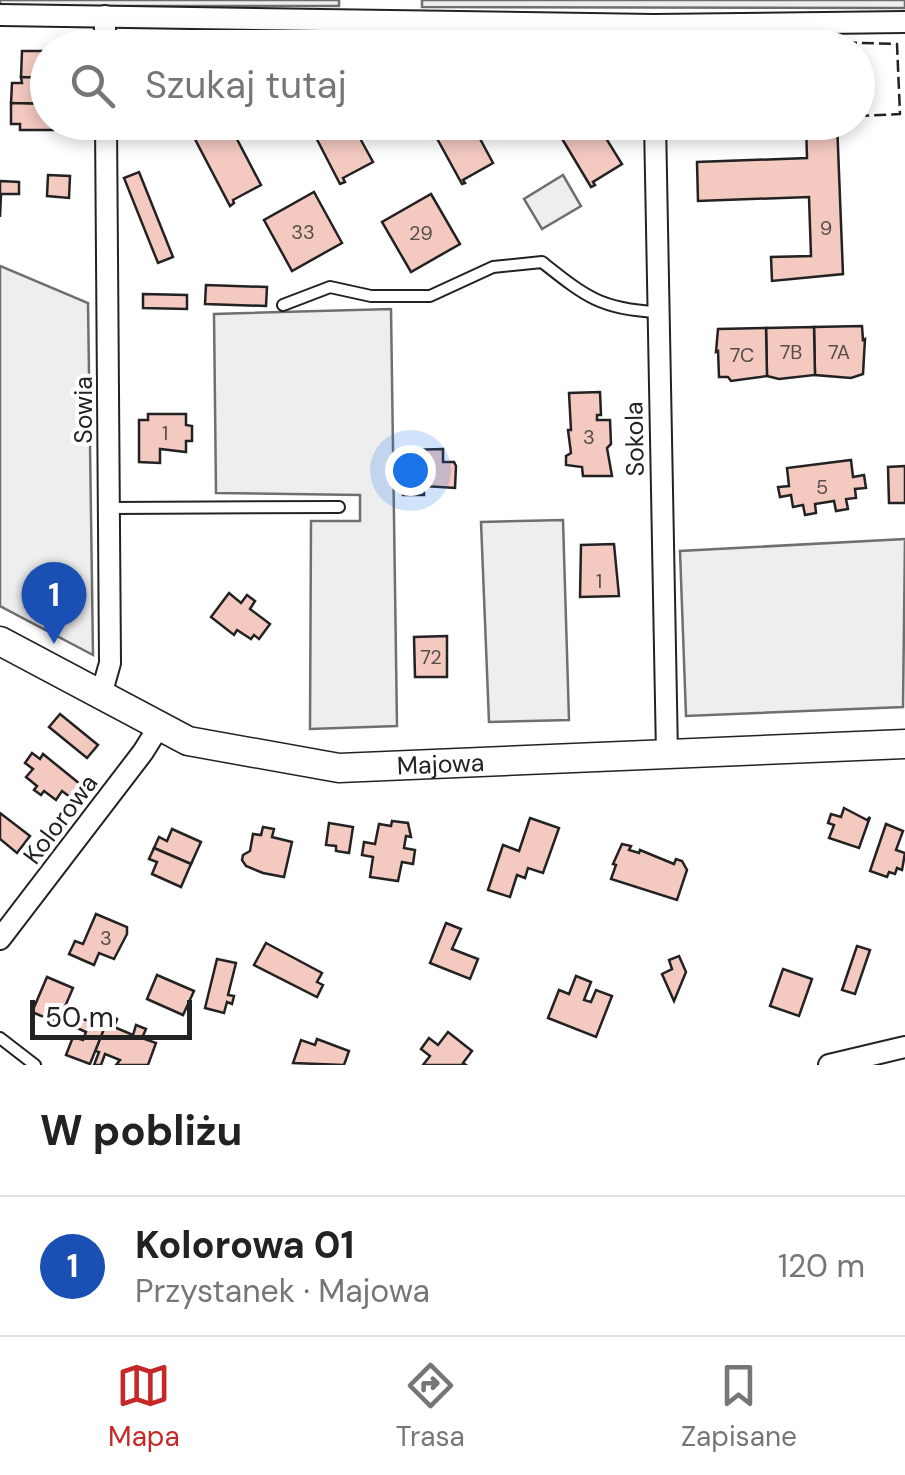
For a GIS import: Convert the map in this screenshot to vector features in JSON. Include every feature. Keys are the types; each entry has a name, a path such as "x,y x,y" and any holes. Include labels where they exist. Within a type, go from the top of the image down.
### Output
{"street":[{"path":"0,14 654,25 905,22"},
{"path":"105,16 105,30"},
{"path":"654,25 654,30"},
{"name":"Sowia","path":"101,695 110,663 106,140"},
{"name":"Sokola","path":"654,140 667,754"},
{"name":"Majowa","path":"0,641 188,741 338,768 905,744"},
{"name":"Kolorowa","path":"0,939 158,728"},
{"path":"828,1065 905,1047"}],"lane":[{"path":"283,305 330,287 371,296 430,296 493,267 542,262 587,297 622,310 656,312"},
{"path":"108,508 338,508"},
{"path":"0,1038 35,1065"}],"shaded area":[{"path":"0,0 339,0 339,6 0,6"},
{"path":"422,0 905,0 905,8 422,7"},
{"path":"563,175 581,206 542,229 524,199"},
{"path":"0,266 88,303 93,655 0,606"},
{"path":"391,309 397,726 310,729 311,521 360,521 360,495 216,493 214,314"},
{"path":"563,520 569,720 489,722 481,522"},
{"path":"905,539 903,707 686,716 680,551"}],"building":[{"path":"22,51 30,51 30,77 21,77"},
{"path":"21,77 30,77 30,104 11,103 12,83 22,83"},
{"path":"11,103 30,104 30,130 20,130 20,124 11,124"},
{"path":"195,140 237,140 261,185 233,200 230,206"},
{"path":"317,140 361,140 373,162 343,178 345,182 340,184"},
{"path":"438,140 481,140 493,163 462,184"},
{"path":"563,140 607,140 622,164 591,187"},
{"path":"806,140 838,140 843,274 772,281 771,257 811,256 809,197 698,201 697,162 807,158"},
{"path":"139,172 173,257 158,263 124,178"},
{"path":"48,175 70,176 69,198 47,196"},
{"path":"0,181 19,182 19,194 1,194 0,217"},
{"path":"314,192 342,243 292,271 264,220"},
{"path":"431,194 460,244 411,272 382,222"},
{"path":"206,285 267,287 266,306 205,304"},
{"path":"143,294 187,295 187,309 143,308"},
{"path":"862,326 863,374 851,378 815,375 814,327"},
{"path":"814,327 815,375 779,379 767,376 766,328"},
{"path":"766,328 767,376 731,381 719,377 718,329"},
{"path":"600,392 601,415 597,415 597,420 610,420 611,444 607,448 612,476 583,476 582,467 566,465 566,456 571,453 569,393"},
{"path":"148,414 186,414 186,425 192,426 192,441 186,441 186,452 160,449 160,463 139,462 139,420 148,420"},
{"path":"443,449 443,462 454,462 456,466 455,488 424,486 424,495 403,495 402,474 408,474 408,450"},
{"path":"851,460 853,477 864,475 866,488 855,489 856,498 846,499 848,509 836,511 834,501 815,504 816,513 805,515 803,505 793,507 791,495 780,497 778,487 789,486 787,468"},
{"path":"905,466 905,503 889,503 888,467"},
{"path":"614,544 619,596 580,597 581,545"},
{"path":"229,593 241,603 247,595 255,601 250,609 270,624 259,639 254,635 251,639 237,630 234,635 211,617"},
{"path":"447,636 447,677 415,677 414,637"},
{"path":"60,714 98,745 87,758 49,727"},
{"path":"32,753 40,759 43,754 80,784 70,797 62,791 56,800 44,791 41,795 34,790 37,786 26,777 33,769 25,763"},
{"path":"844,808 867,820 870,817 859,848 829,838 834,825 828,823 831,814 841,817"},
{"path":"0,813 30,836 17,853 0,839"},
{"path":"530,818 559,828 543,873 528,868 525,878 517,875 510,897 488,890 503,845 519,851"},
{"path":"392,821 408,823 411,837 406,836 404,848 415,850 413,864 402,862 398,881 370,877 373,857 362,855 364,842 375,844 379,824 391,826"},
{"path":"329,823 353,827 349,853 326,845"},
{"path":"886,824 903,831 896,850 905,853 902,870 897,868 895,874 889,872 887,877 870,871"},
{"path":"263,827 274,829 272,837 292,842 284,877 263,873 242,860 250,851 253,834 261,835"},
{"path":"172,829 201,842 191,864 154,848 159,837 167,841"},
{"path":"622,844 631,846 629,850 640,850 674,864 676,859 682,861 687,870 677,900 611,879"},
{"path":"154,848 191,864 181,887 152,874 157,862 149,859"},
{"path":"96,914 127,927 127,934 114,959 99,953 94,965 69,954 75,941 83,944"},
{"path":"446,923 461,929 452,949 478,959 470,979 430,963"},
{"path":"266,943 322,973 317,982 323,985 317,997 254,965"},
{"path":"857,946 870,950 855,994 842,990"},
{"path":"679,956 686,972 674,1001 662,974 672,969 669,960"},
{"path":"217,959 236,963 228,995 234,996 224,1013 205,1008"},
{"path":"783,969 812,979 799,1016 770,1006"},
{"path":"157,975 194,991 183,1015 147,999"},
{"path":"576,976 591,982 584,1000 591,1002 596,990 612,996 596,1037 548,1018 559,990 569,994"},
{"path":"47,977 73,988 58,1023 32,1012"},
{"path":"109,1015 117,1019 114,1027 133,1035 136,1025 146,1029 142,1038 156,1043 148,1065 116,1065 120,1060 105,1054 101,1065 94,1065 99,1052 95,1051"},
{"path":"81,1019 106,1024 90,1064 66,1055 73,1037 83,1040 86,1032 77,1028"},
{"path":"448,1032 472,1051 463,1063 466,1065 423,1065 430,1056 421,1049 429,1038 438,1045"},
{"path":"317,1039 349,1051 344,1065 293,1063 301,1040 315,1045"}],"fence":[{"path":"875,43 897,44 900,114 875,115"}],"place":[{"name":"Kolorowa 01","path":"54,644"}]}
